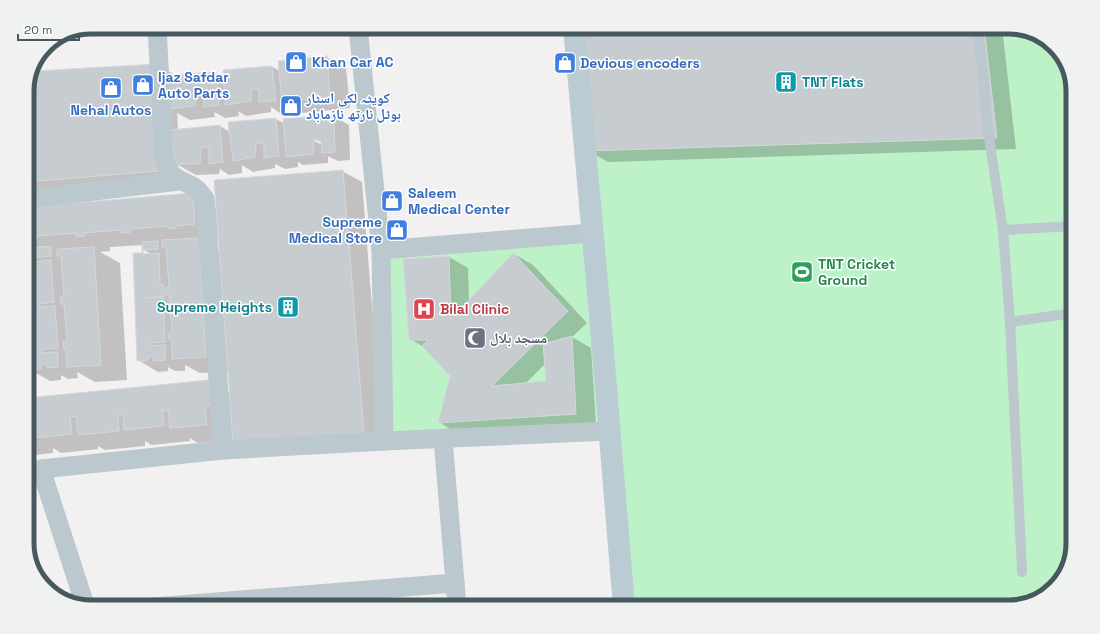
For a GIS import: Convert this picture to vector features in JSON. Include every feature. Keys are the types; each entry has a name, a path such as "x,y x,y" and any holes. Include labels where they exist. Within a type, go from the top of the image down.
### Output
{"street":[{"path":"157,34 164,159 168,169 179,181 195,188 205,199 223,450"},
{"path":"359,34 381,250 384,441"},
{"path":"575,34 623,600"},
{"path":"34,198 179,181"},
{"path":"381,250 592,233"},
{"path":"83,600 34,472 223,450 609,431"},
{"path":"443,439 456,600"},
{"path":"242,600 455,583"}],"lane":[{"path":"979,34 988,131 1003,230 1010,322 1022,572"},
{"path":"1003,230 1066,226"},
{"path":"1010,322 1066,314"}],"green space":[{"path":"578,34 1017,34 1031,38 1047,48 1056,59 1063,72 1066,87 1066,551 1062,565 1054,578 1038,592 1031,596 1017,600 619,600 607,431 383,444 381,250 594,233"}],"building":[{"name":"TNT Flats","path":"578,34 985,34 997,138 587,151"},
{"path":"327,56 330,97 282,102 278,61"},
{"path":"157,64 159,171 34,181 34,87 37,71"},
{"path":"272,66 276,101 259,102 259,89 251,90 251,101 225,105 223,70"},
{"path":"216,72 219,105 204,107 203,93 195,94 195,106 169,109 166,75"},
{"path":"334,115 335,152 322,153 321,140 314,140 313,154 286,157 283,119"},
{"path":"276,118 279,156 264,158 264,142 256,144 255,157 233,161 228,122"},
{"path":"220,125 223,162 209,164 209,147 201,148 200,164 175,164 171,130"},
{"name":"Supreme Heights","path":"343,170 364,433 233,444 214,180"},
{"path":"193,193 195,224 175,226 175,228 168,229 168,226 131,229 131,232 121,233 121,230 84,233 84,236 76,237 76,233 37,236 37,239 34,239 34,206"},
{"path":"199,238 206,357 172,359 172,340 169,340 168,333 172,332 169,295 166,295 166,288 169,287 166,247 162,247 162,240"},
{"path":"158,241 158,249 143,250 143,254 159,253 160,285 164,285 164,296 146,298 164,297 165,342 148,343 148,346 165,345 165,360 154,361 154,356 148,357 148,360 137,361 133,253 142,253 142,242"},
{"path":"51,246 51,256 34,258 34,248"},
{"path":"94,247 101,365 67,367 66,349 64,349 63,341 67,341 64,304 61,304 60,296 64,296 61,256 57,256 57,249"},
{"name":"مسجد بلال","path":"513,253 568,311 492,386 546,381 543,344 572,336 576,414 438,423 450,376 422,346 428,340 409,340 403,259 449,256 451,319"},
{"path":"51,260 54,302 39,304 40,307 55,306 58,348 41,350 41,353 58,352 58,367 47,368 47,364 41,365 41,369 34,370 34,262"},
{"path":"209,380 211,405 205,406 207,425 170,428 168,410 162,411 164,426 124,430 123,415 118,416 119,431 78,435 76,416 70,417 72,434 34,438 34,397"}],"place":[{"name":"Khan Car AC","path":"296,62"},
{"name":"Devious encoders","path":"565,63"},
{"name":"TNT Flats","path":"786,82"},
{"name":"Ijaz Safdar Auto Parts","path":"143,85"},
{"name":"Nehal Autos","path":"111,88"},
{"name":"کویٹہ لکی اسٹار ہوٹل نارتھ نازماباد","path":"291,106"},
{"name":"Saleem Medical Center","path":"392,201"},
{"name":"Supreme Medical Store","path":"397,230"},
{"name":"TNT Cricket Ground","path":"802,272"},
{"name":"Supreme Heights","path":"288,307"},
{"name":"Bilal Clinic","path":"424,309"},
{"name":"مسجد بلال","path":"475,338"}]}
